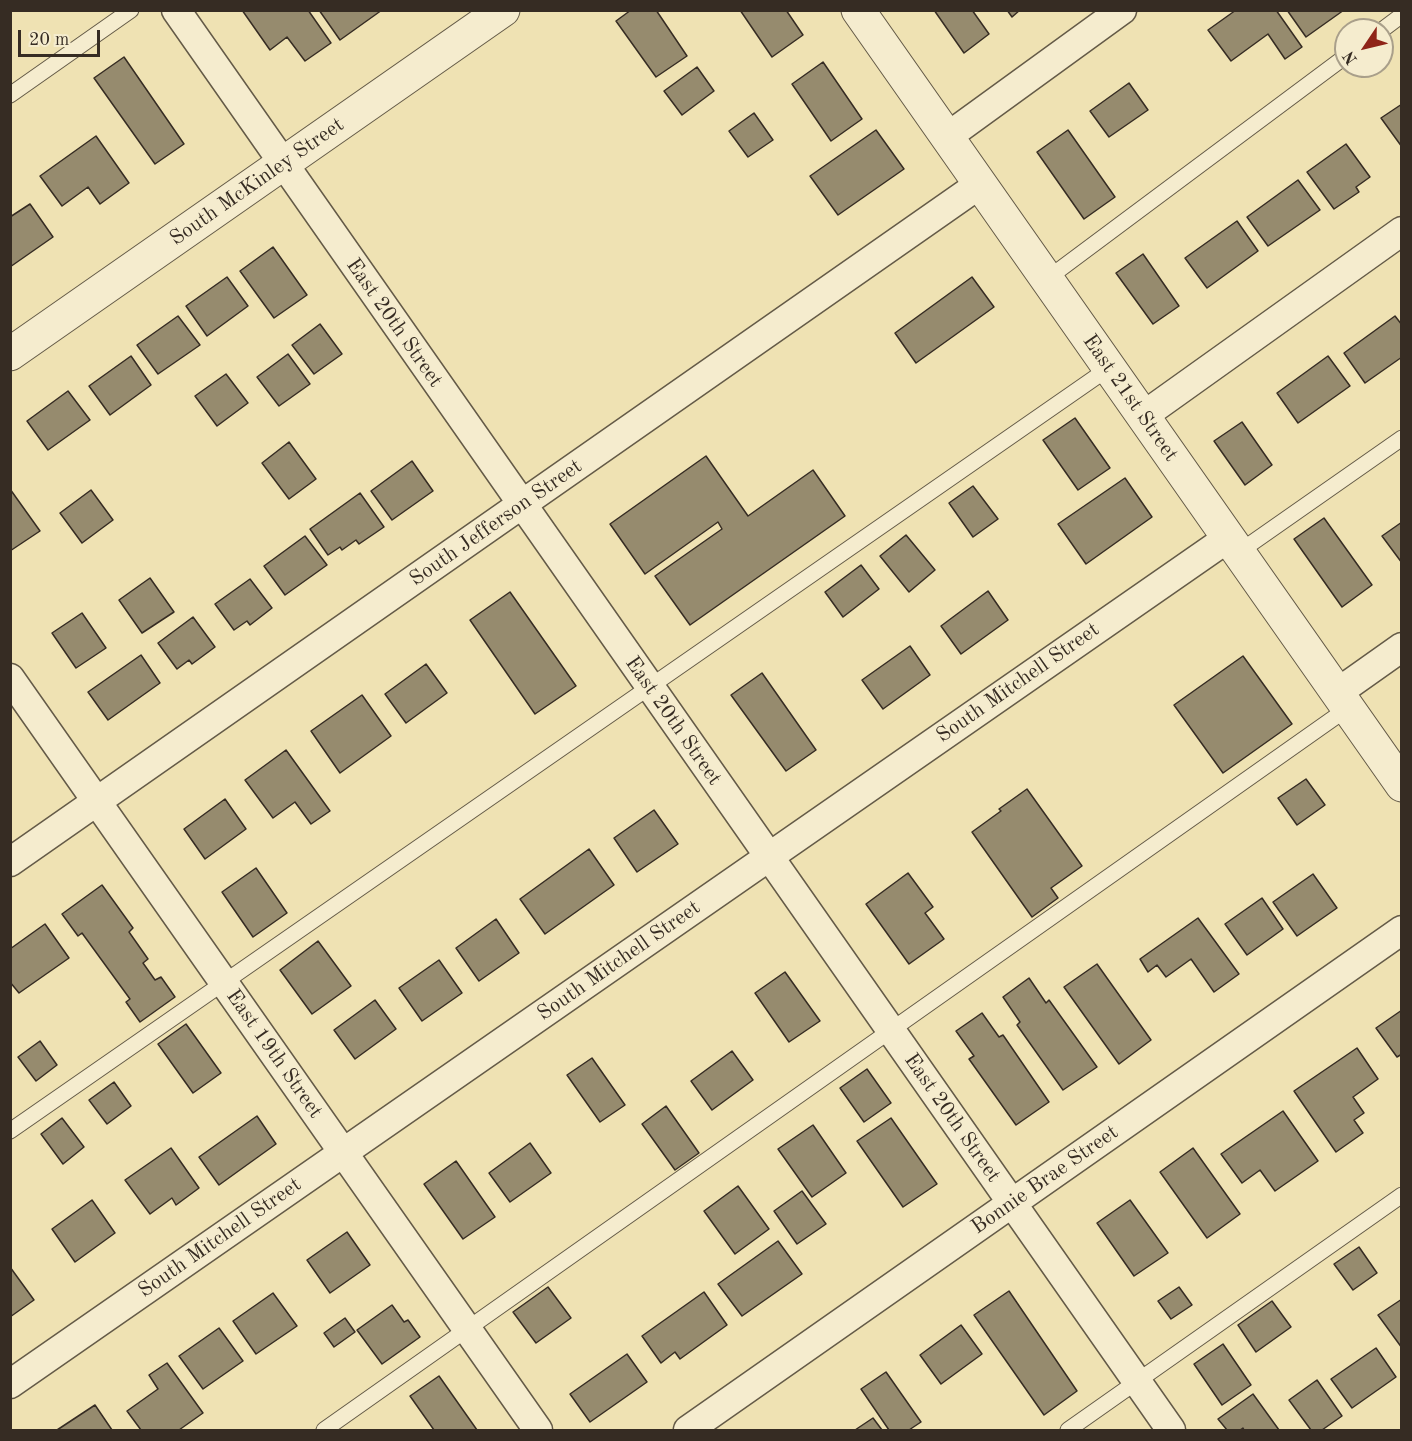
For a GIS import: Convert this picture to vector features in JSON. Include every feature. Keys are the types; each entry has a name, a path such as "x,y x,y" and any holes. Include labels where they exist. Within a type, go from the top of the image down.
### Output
{"street":[{"name":"East 20th Street","path":"176,10 1171,1431"},
{"name":"South McKinley Street","path":"10,354 503,10"},
{"name":"East 21st Street","path":"858,10 1401,785"},
{"path":"947,137 1122,10"},
{"name":"South Jefferson Street","path":"10,862 981,184"},
{"path":"1143,416 1401,231"},
{"name":"South Mitchell Street","path":"10,1384 769,857 1234,545"},
{"path":"1342,700 1401,647"},
{"name":"East 19th Street","path":"10,678 538,1431"},
{"name":"Bonnie Brae Street","path":"688,1431 1401,930"}],"lane":[{"path":"10,95 131,10"},
{"path":"1047,279 1334,66"},
{"path":"10,1131 1109,368"},
{"path":"1234,545 1401,438"},
{"path":"324,1431 891,1030 1342,700"},
{"path":"1068,1431 1401,1195"}],"building":[{"path":"242,10 308,10 331,43 305,61 287,37 270,50"},
{"path":"319,10 382,10 340,40"},
{"path":"631,10 656,10 687,56 656,77 616,21"},
{"path":"740,10 786,10 803,35 772,57"},
{"path":"934,10 972,10 989,34 964,53"},
{"path":"1007,10 1020,10 1012,17"},
{"path":"1236,10 1276,10 1302,47 1285,59 1268,34 1231,61 1208,30"},
{"path":"1287,10 1344,10 1306,37"},
{"path":"124,57 184,144 155,164 94,78"},
{"path":"823,62 862,119 831,141 792,84"},
{"path":"697,67 714,91 682,115 664,91"},
{"path":"1129,83 1148,110 1109,137 1090,111"},
{"path":"1402,104 1402,147 1381,118"},
{"path":"754,113 773,140 748,157 729,131"},
{"path":"876,130 904,169 838,215 810,176"},
{"path":"1068,130 1115,197 1084,219 1037,152"},
{"path":"96,136 129,183 100,204 88,187 62,206 40,176"},
{"path":"1346,144 1370,177 1356,187 1359,192 1334,209 1307,172"},
{"path":"1298,180 1320,210 1268,246 1247,217"},
{"path":"30,204 53,237 10,267 10,217"},
{"path":"1237,221 1258,251 1207,288 1185,258"},
{"path":"273,247 307,295 274,318 240,271"},
{"path":"1143,254 1179,306 1153,324 1116,273"},
{"path":"227,277 248,306 207,336 186,306"},
{"path":"972,277 994,307 916,363 895,333"},
{"path":"178,316 200,345 158,374 137,345"},
{"path":"1395,316 1402,325 1402,357 1365,383 1344,353"},
{"path":"320,324 342,354 314,374 292,345"},
{"path":"288,354 310,384 279,406 257,377"},
{"path":"131,356 151,385 110,415 89,386"},
{"path":"1328,356 1350,386 1298,423 1277,393"},
{"path":"226,374 248,403 217,426 195,396"},
{"path":"68,391 90,420 48,450 27,421"},
{"path":"1075,418 1110,468 1078,490 1043,440"},
{"path":"1242,422 1272,465 1245,485 1214,441"},
{"path":"289,442 316,479 289,499 262,463"},
{"path":"706,456 748,516 813,470 845,516 690,625 655,576 722,529 718,522 645,574 610,524"},
{"path":"412,461 433,491 392,520 371,491"},
{"path":"1125,478 1152,517 1086,564 1058,524"},
{"path":"973,486 998,519 973,537 949,503"},
{"path":"10,489 40,531 10,551"},
{"path":"91,490 113,520 82,543 60,513"},
{"path":"360,493 384,527 359,544 356,540 342,550 340,547 328,555 310,529"},
{"path":"1324,518 1372,585 1342,607 1294,539"},
{"path":"1402,522 1402,563 1382,536"},
{"path":"906,535 935,570 909,592 880,556"},
{"path":"305,536 327,565 285,595 264,566"},
{"path":"861,565 879,589 843,617 825,592"},
{"path":"150,578 174,612 142,633 119,600"},
{"path":"250,579 272,608 250,625 247,621 234,630 215,604"},
{"path":"988,591 1008,620 961,654 941,626"},
{"path":"510,592 576,686 535,714 470,620"},
{"path":"82,613 106,648 76,668 52,633"},
{"path":"193,617 215,647 192,664 189,660 177,669 158,643"},
{"path":"910,646 930,675 883,709 862,680"},
{"path":"141,655 160,683 108,720 88,692"},
{"path":"1243,656 1292,724 1223,773 1174,705"},
{"path":"426,664 447,693 406,723 385,694"},
{"path":"762,673 816,750 786,771 731,695"},
{"path":"362,695 391,736 340,773 311,731"},
{"path":"286,750 330,811 311,824 295,802 273,818 245,780"},
{"path":"1306,779 1325,805 1297,825 1278,798"},
{"path":"1027,789 1082,866 1051,888 1058,898 1032,917 972,832"},
{"path":"225,799 246,829 205,859 184,829"},
{"path":"654,810 678,844 637,872 614,838"},
{"path":"589,849 614,885 545,934 520,899"},
{"path":"256,868 287,913 253,937 222,892"},
{"path":"908,873 933,907 925,913 944,939 909,964 866,904"},
{"path":"1313,874 1337,908 1297,936 1273,902"},
{"path":"102,885 133,928 129,932 148,959 143,963 155,980 161,977 175,997 140,1022 126,1002 130,999 82,933 78,936 62,914"},
{"path":"1262,898 1283,929 1247,955 1225,924"},
{"path":"1198,918 1239,974 1214,992 1191,959 1166,977 1157,965 1148,972 1140,959"},
{"path":"496,919 519,953 479,981 456,948"},
{"path":"45,924 69,958 19,993 10,982 10,949"},
{"path":"318,941 351,986 312,1014 280,970"},
{"path":"439,960 462,993 422,1021 399,988"},
{"path":"1097,964 1151,1040 1119,1064 1064,987"},
{"path":"785,972 820,1021 789,1042 755,993"},
{"path":"1029,978 1046,1003 1049,1000 1097,1067 1063,1090 1017,1025 1020,1022 1003,997"},
{"path":"375,1000 396,1029 355,1059 334,1030"},
{"path":"1402,1010 1402,1054 1397,1057 1376,1028"},
{"path":"982,1013 999,1037 1003,1035 1049,1102 1016,1125 969,1059 974,1056 956,1031"},
{"path":"186,1024 221,1073 193,1093 158,1044"},
{"path":"40,1041 57,1065 36,1081 18,1057"},
{"path":"1357,1048 1378,1079 1353,1097 1364,1113 1354,1120 1363,1133 1336,1152 1294,1091"},
{"path":"732,1051 753,1080 712,1110 691,1081"},
{"path":"592,1058 625,1105 600,1122 567,1075"},
{"path":"867,1069 891,1103 864,1122 840,1088"},
{"path":"114,1082 131,1106 107,1124 89,1100"},
{"path":"666,1106 699,1153 675,1170 642,1124"},
{"path":"1283,1111 1318,1161 1275,1191 1260,1170 1242,1183 1221,1154"},
{"path":"257,1116 276,1144 219,1185 199,1157"},
{"path":"62,1118 84,1147 63,1164 41,1134"},
{"path":"891,1118 937,1184 903,1207 857,1141"},
{"path":"813,1125 846,1173 812,1197 778,1149"},
{"path":"530,1143 551,1173 510,1202 489,1173"},
{"path":"171,1148 199,1188 176,1205 172,1198 150,1214 125,1180"},
{"path":"1193,1148 1240,1214 1207,1238 1160,1172"},
{"path":"456,1161 495,1217 463,1239 424,1184"},
{"path":"738,1186 769,1229 735,1254 704,1211"},
{"path":"802,1191 826,1224 797,1244 774,1211"},
{"path":"92,1200 115,1233 75,1262 52,1229"},
{"path":"1130,1200 1168,1253 1134,1276 1097,1223"},
{"path":"347,1232 370,1265 330,1293 307,1260"},
{"path":"778,1241 802,1274 742,1316 718,1284"},
{"path":"1359,1247 1377,1273 1353,1290 1334,1264"},
{"path":"10,1267 34,1300 10,1317"},
{"path":"548,1287 571,1318 536,1343 513,1312"},
{"path":"1179,1287 1192,1305 1171,1319 1158,1301"},
{"path":"1009,1291 1077,1391 1044,1415 974,1315"},
{"path":"704,1292 727,1325 680,1359 675,1352 661,1363 642,1336"},
{"path":"273,1293 297,1326 256,1354 233,1321"},
{"path":"1402,1299 1402,1348 1378,1315"},
{"path":"1272,1301 1291,1327 1256,1352 1238,1325"},
{"path":"392,1305 404,1322 408,1320 420,1337 382,1364 357,1330"},
{"path":"345,1318 355,1332 334,1347 324,1333"},
{"path":"961,1325 982,1354 941,1384 920,1355"},
{"path":"219,1328 243,1361 203,1389 179,1356"},
{"path":"1223,1344 1251,1385 1222,1405 1194,1364"},
{"path":"1376,1348 1396,1377 1352,1408 1331,1379"},
{"path":"627,1354 647,1382 590,1422 570,1394"},
{"path":"167,1363 203,1413 179,1430 141,1430 127,1411 158,1389 149,1375"},
{"path":"886,1372 921,1422 909,1430 889,1430 861,1389"},
{"path":"439,1376 477,1430 434,1430 410,1396"},
{"path":"1317,1380 1342,1416 1322,1430 1311,1430 1289,1400"},
{"path":"1253,1394 1279,1430 1244,1430 1243,1428 1227,1430 1218,1419"},
{"path":"95,1405 112,1430 57,1430"},
{"path":"873,1418 882,1430 855,1430"}]}
